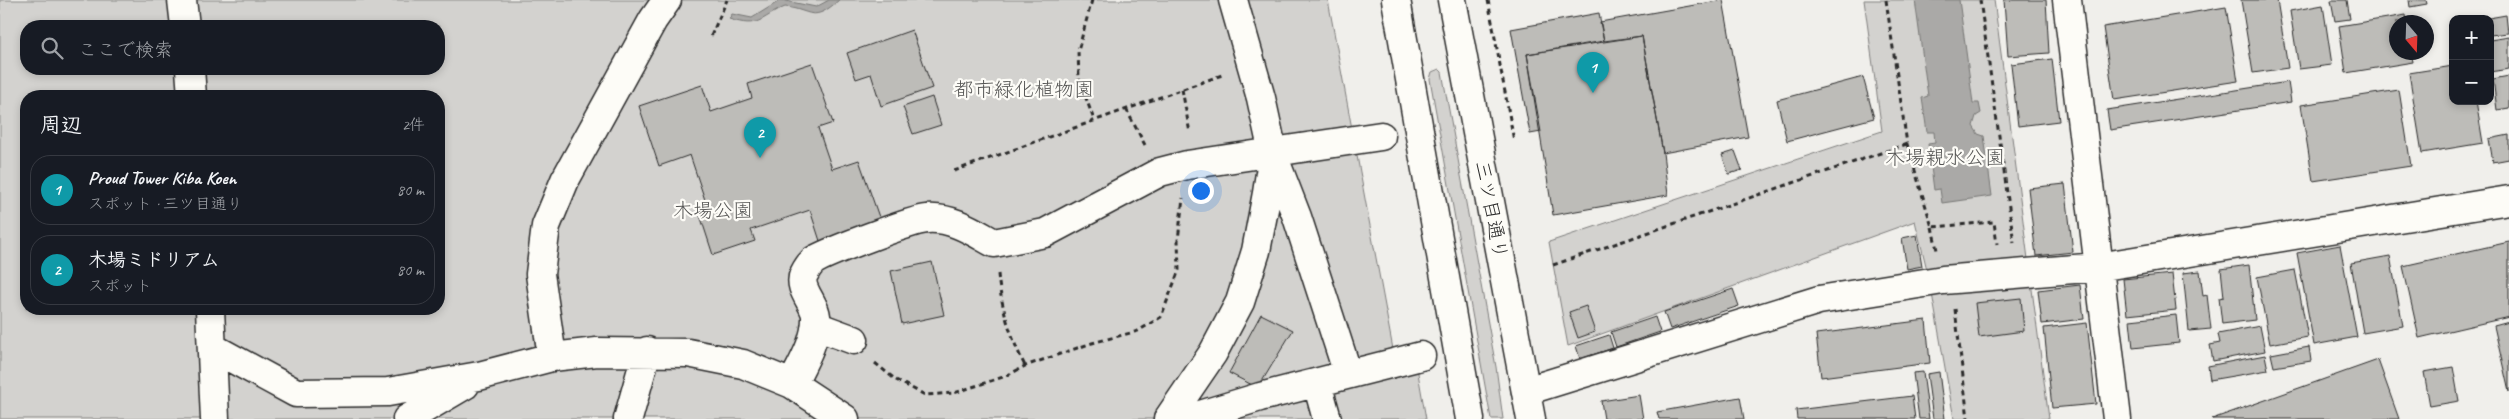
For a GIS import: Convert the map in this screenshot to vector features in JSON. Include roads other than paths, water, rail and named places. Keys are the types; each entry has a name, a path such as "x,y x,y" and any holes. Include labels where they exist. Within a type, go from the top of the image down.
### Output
{"street":[{"path":"182,0 184,20"},
{"path":"552,357 540,274 546,226 564,180 667,0"},
{"path":"1233,0 1272,153 1297,217 1348,374"},
{"path":"1396,0 1470,419"},
{"name":"三ツ目通り","path":"1452,0 1531,419"},
{"path":"2069,0 2098,267 2117,419"},
{"path":"190,75 192,90"},
{"path":"792,384 808,351 816,326 816,314 805,292 803,276 812,262 855,244 927,219 957,223 994,243 1045,233 1160,172 1192,164 1381,136"},
{"path":"1168,419 1213,353 1240,302 1256,251 1272,153"},
{"path":"1526,391 1819,300 1952,279 2098,267 2509,200"},
{"path":"211,315 214,348 215,419"},
{"path":"816,326 854,340"},
{"path":"214,348 296,393 388,392 479,376 552,357 597,352 647,351 688,353 743,364 792,384 845,419"},
{"path":"628,419 647,351"},
{"path":"1187,419 1348,374 1421,356"},
{"path":"407,419 479,376"},
{"path":"1317,383 1327,419"}],"place":[{"name":"Proud Tower Kiba Koen","path":"1593,93"},
{"name":"木場ミドリアム","path":"760,158"}],"park label":[{"name":"都市緑化植物園","path":"1024,89"},
{"name":"木場親水公園","path":"1945,157"},
{"name":"木場公園","path":"713,210"}]}
